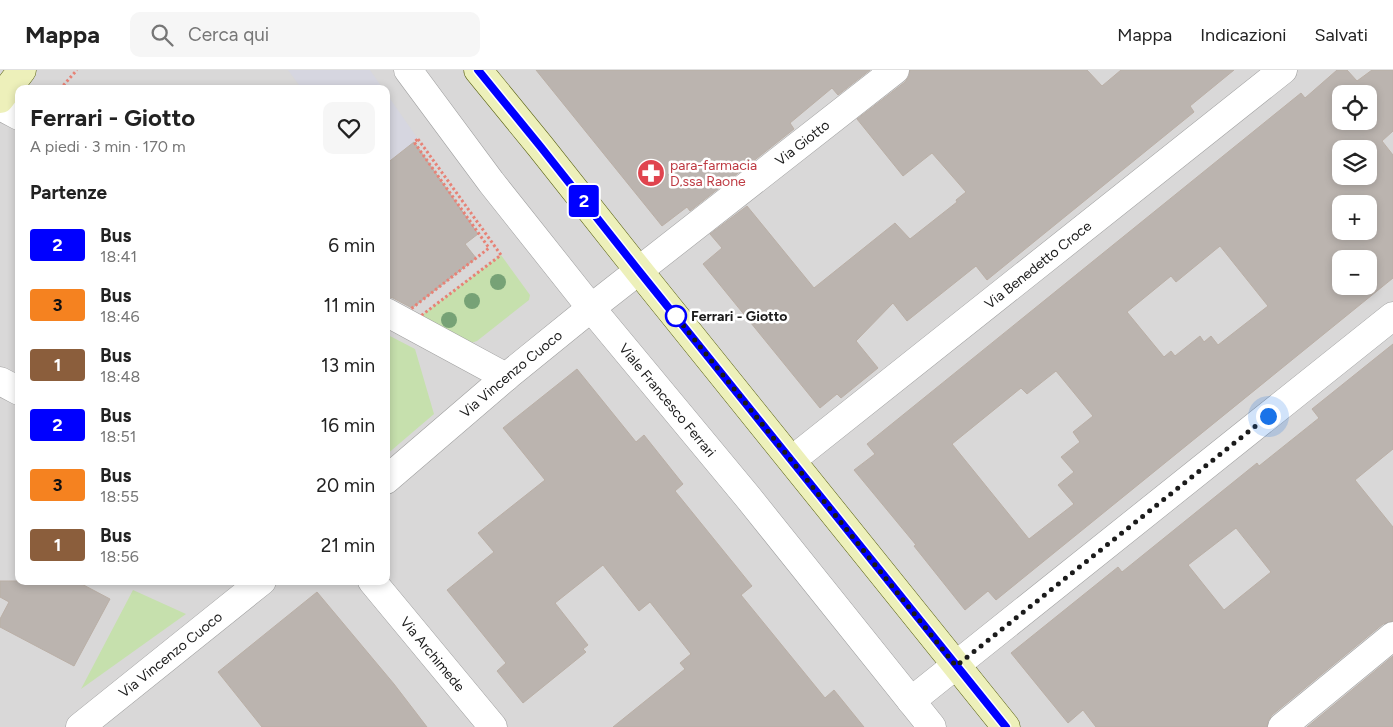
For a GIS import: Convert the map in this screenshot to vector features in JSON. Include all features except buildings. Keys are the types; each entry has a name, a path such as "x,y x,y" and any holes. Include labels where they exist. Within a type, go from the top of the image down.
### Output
{"street":[{"path":"0,100 22,70"},
{"name":"Viale Francesco Ferrari","path":"408,70 491,182 591,308 748,496 932,727"},
{"path":"478,70 1006,727"},
{"name":"Via Giotto","path":"639,271 895,70"},
{"name":"Via Benedetto Croce","path":"792,460 1283,70"},
{"path":"0,106 15,114"},
{"name":"Via Vincenzo Cuoco","path":"390,477 506,377 639,271"},
{"path":"390,314 506,377"},
{"path":"911,701 1393,316"},
{"path":"0,381 15,389"},
{"name":"Via Vincenzo Cuoco","path":"80,727 257,585"},
{"name":"Via Archimede","path":"375,585 493,727"},
{"path":"1282,727 1393,636"}],"path":[{"path":"63,85 76,70"},
{"path":"418,139 501,256 418,318 407,312 489,248 414,142 418,139"}],"shaded area":[{"path":"0,70 1393,70 1393,727 0,727"},
{"path":"288,70 370,70 380,85 299,85"},
{"path":"390,99 418,139 390,161"}],"green space":[{"path":"501,255 530,295 529,300 477,341 471,343 418,318"},
{"path":"390,336 415,349 434,414 390,452"},
{"path":"133,590 186,614 81,689"}],"bus line":[{"name":"2","path":"478,70 1006,727"}],"place":[{"name":"para-farmacia D.ssa Raone","path":"651,173"},
{"name":"Ferrari - Giotto","path":"676,316"}],"route":[{"path":"676,316 674,314 956,666 1268,416"}]}
